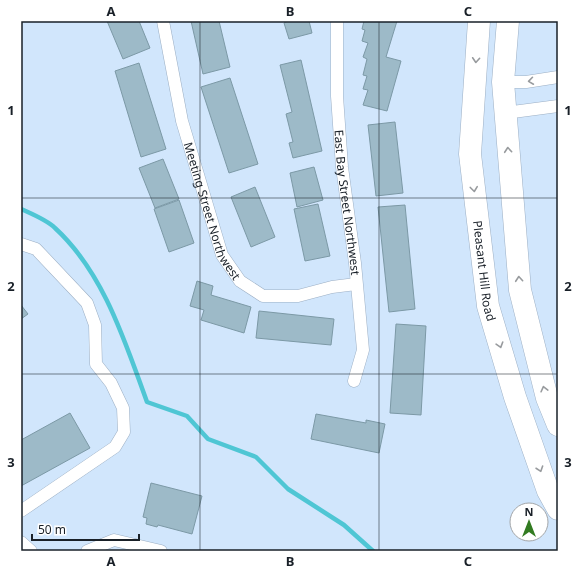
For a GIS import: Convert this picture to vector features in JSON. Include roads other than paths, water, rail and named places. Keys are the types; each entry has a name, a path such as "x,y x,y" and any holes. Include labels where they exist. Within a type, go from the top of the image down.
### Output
{"highway":[{"name":"Pleasant Hill Road","path":"479,21 470,154 488,306 525,426 548,491 558,510"},
{"path":"508,21 503,82 520,290 547,398 558,425"}],"street":[{"name":"Meeting Street Northwest","path":"163,21 182,121 222,254 240,281 262,296 298,296 332,287 356,284"},
{"name":"East Bay Street Northwest","path":"337,21 337,96 342,167 355,263 363,350 354,381"},
{"path":"503,82 526,82 558,76"},
{"path":"505,113 558,106"},
{"path":"21,244 36,249 87,303 95,325 96,364 111,383 123,408 124,432 115,447 21,510"},
{"path":"87,551 114,540 161,551"},
{"path":"21,542 32,551"}],"waterway":[{"path":"21,209 52,225 72,246 87,266 111,309 147,402 187,416 208,439 256,457 288,489 344,525 373,551"}]}
